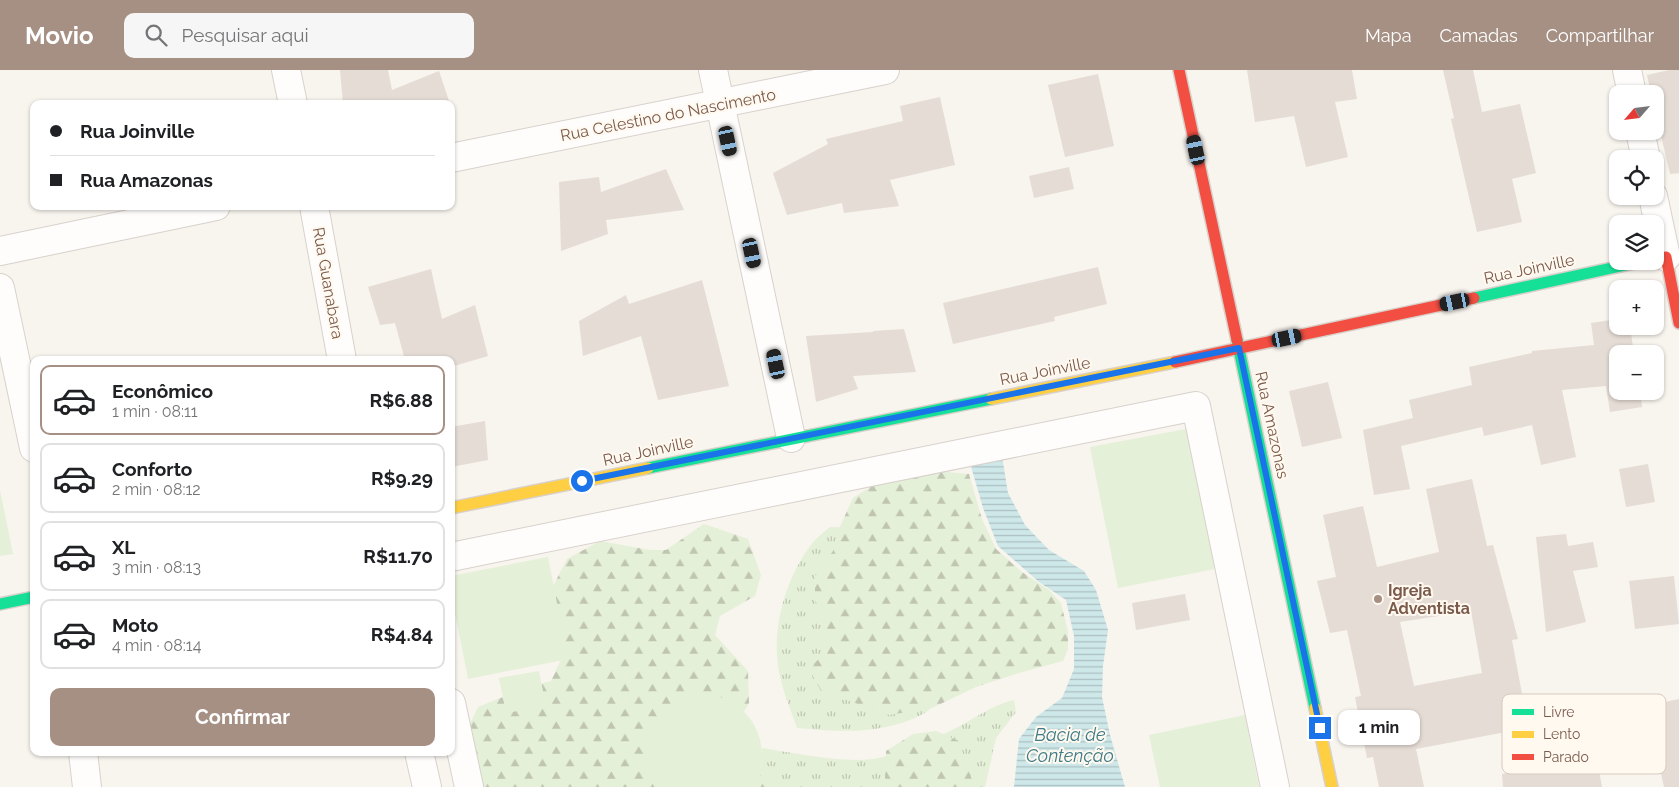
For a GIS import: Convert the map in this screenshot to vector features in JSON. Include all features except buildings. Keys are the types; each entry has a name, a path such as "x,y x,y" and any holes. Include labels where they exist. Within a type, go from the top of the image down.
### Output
{"street":[{"path":"286,70 292,100"},
{"path":"713,70 791,438"},
{"name":"Rua Celestino do Nascimento","path":"455,157 885,70"},
{"name":"Rua Amazonas","path":"1179,70 1332,787"},
{"path":"1627,70 1630,85"},
{"path":"0,251 197,210"},
{"name":"Rua Guanabara","path":"315,210 341,356"},
{"name":"Rua Joinville","path":"455,507 1239,348 1609,269"},
{"path":"1664,269 1679,323"},
{"path":"0,288 30,429"},
{"path":"455,556 1196,406 1275,787"},
{"path":"0,604 30,598"},
{"path":"455,722 469,787"},
{"path":"83,756 87,787"},
{"path":"420,756 426,787"}],"green space":[{"path":"1186,429 1215,569 1118,588 1090,447"},
{"path":"937,471 969,474 982,519 996,549 1022,572 1049,590 1061,603 1068,632 1068,649 1063,661 976,687 932,708 889,715 821,691 808,667 825,655 827,626 815,600 815,576 833,551 838,531 853,498 875,484"},
{"path":"0,490 13,554 0,556"},
{"path":"704,524 748,539 761,575 755,596 720,616 715,635 748,671 749,703 737,724 741,750 762,778 784,787 481,787 470,724 478,707 522,689 551,681 563,655 548,596 567,559 600,541 650,550 666,550"},
{"path":"830,527 874,528 944,696 929,710 908,721 877,729 862,730 797,728 779,674 777,633 784,599 797,567 815,540"},
{"path":"548,557 568,659 468,679 455,613 455,575"},
{"path":"539,671 546,706 506,713 499,678"},
{"path":"698,695 717,696 736,705 744,711 756,728 762,747 762,758 756,781 751,787 658,787 651,776 647,764 647,752 653,727 669,707 679,700"},
{"path":"1014,700 1016,712 996,738 985,787 751,787 761,766 762,748 846,760 873,759 903,751 923,743 960,726 990,709"},
{"path":"1245,715 1259,787 1160,787 1149,735"},
{"path":"936,731 959,741 972,780 978,787 890,787 885,778 886,751 913,734"}],"water":[{"name":"Bacia de Contenção","path":"1001,450 1008,493 1025,525 1049,550 1084,571 1096,590 1108,630 1103,666 1102,697 1110,735 1125,787 1014,787 1019,739 1036,717 1062,698 1074,669 1074,636 1066,600 1039,582 998,546 983,508 968,456"}],"traffic: fast":[{"path":"1474,298 1609,269"},
{"path":"1237,340 1315,708"},
{"path":"648,468 991,399"},
{"path":"0,604 30,598"}],"traffic: slow":[{"path":"991,399 1175,362"},
{"path":"455,507 648,468"},
{"path":"1315,708 1332,787"}],"traffic: jam":[{"path":"1179,70 1237,340"},
{"path":"1666,257 1679,323"},
{"path":"1175,362 1474,298"}],"place":[{"name":"Igreja Adventista","path":"1378,599"}],"route":[{"path":"582,481 1239,348 1320,728"}]}
